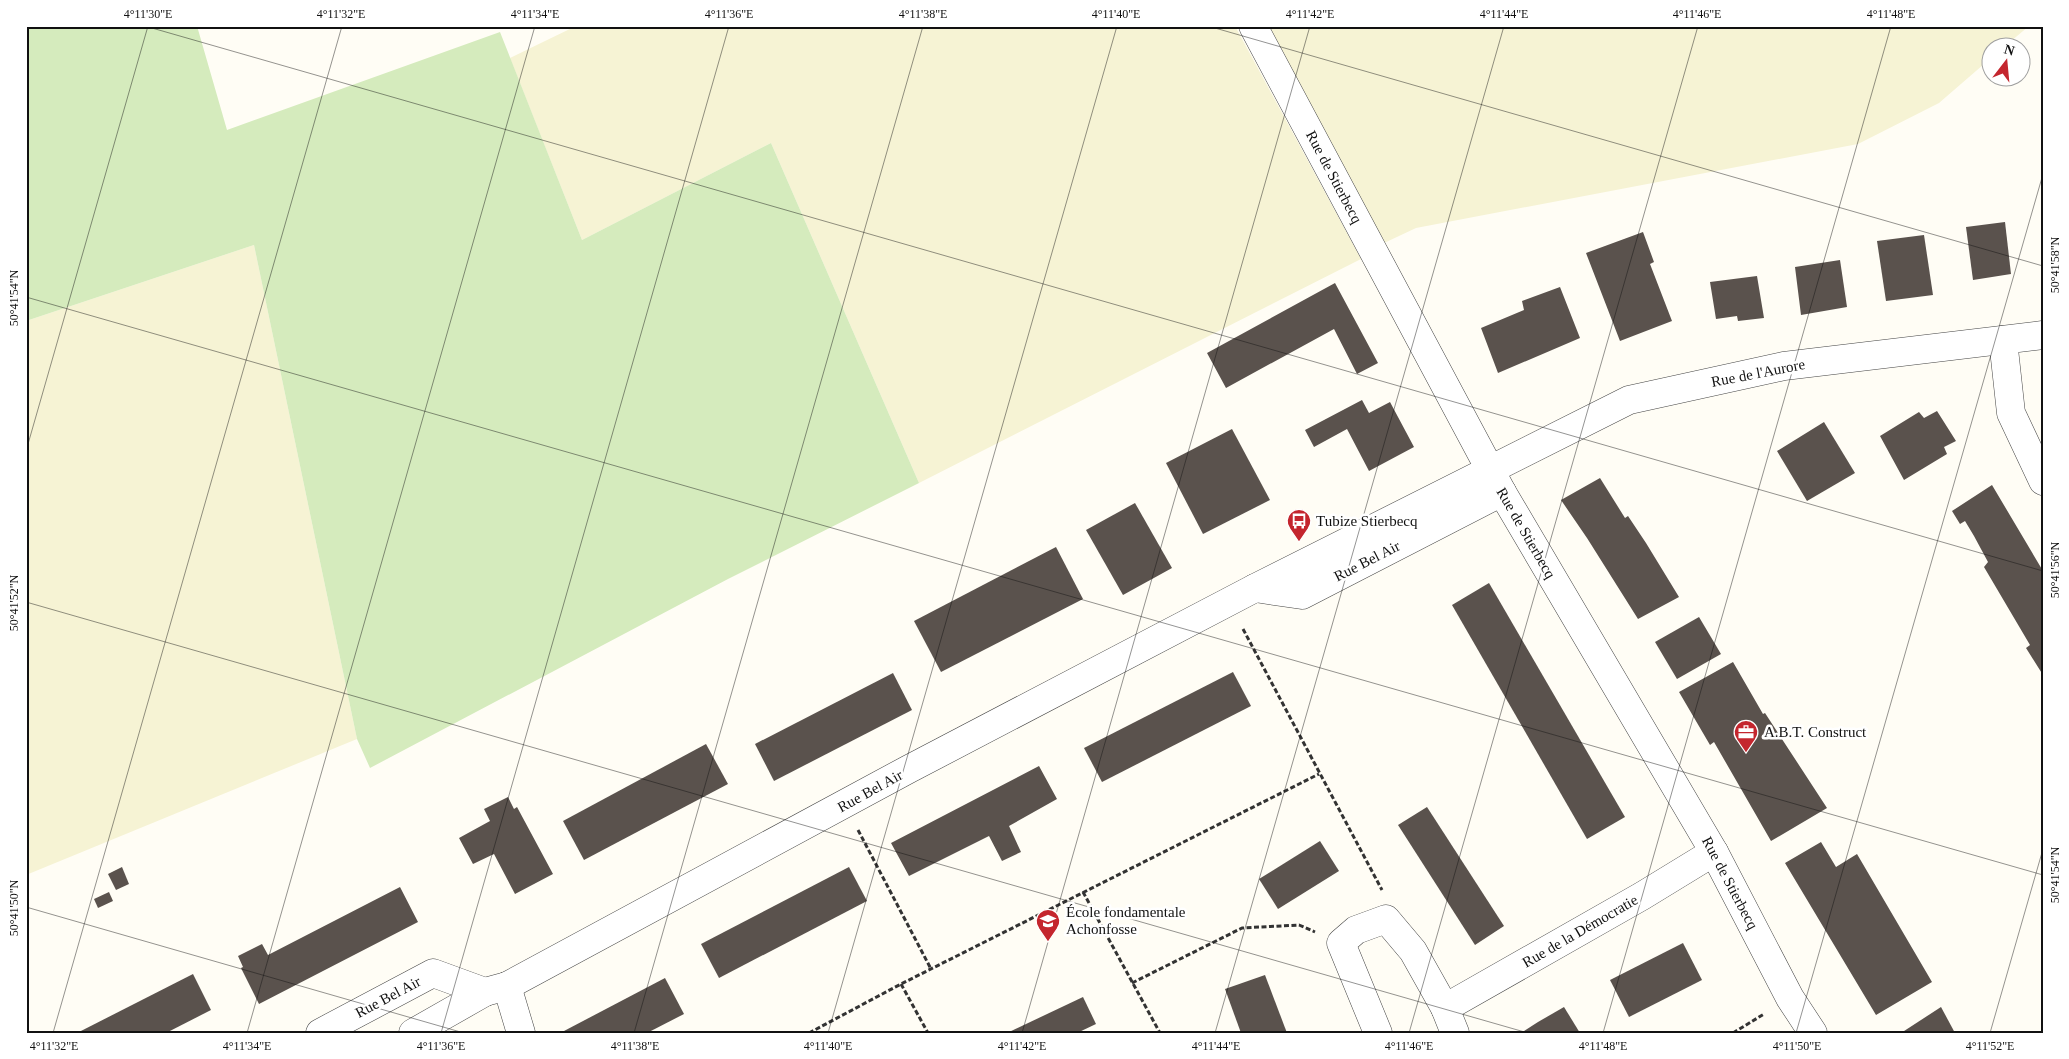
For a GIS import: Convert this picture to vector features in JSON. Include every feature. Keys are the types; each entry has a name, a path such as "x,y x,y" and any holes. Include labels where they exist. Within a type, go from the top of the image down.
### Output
{"street":[{"name":"Rue de Stierbecq","path":"1253,26 1496,481 1714,852 1790,998 1813,1033"},
{"name":"Rue de l'Aurore","path":"1496,481 1628,400 1784,366 2043,335"},
{"path":"2003,340 2011,412 2043,481"},
{"name":"Rue Bel Air","path":"413,1033 1254,588 1496,481"},
{"name":"Rue de la Démocratie","path":"1445,1008 1642,896 1714,852"},
{"path":"1378,1033 1341,943 1356,930 1386,920 1413,951 1445,1008 1455,1033"},
{"name":"Rue Bel Air","path":"320,1033 433,974 496,989"},
{"path":"496,989 521,1033"}],"path":[{"path":"1229,602 1319,774 1382,886 1386,920"},
{"path":"809,1033 931,969 1319,774"},
{"path":"845,805 931,969"},
{"path":"1083,892 1160,1033"},
{"path":"1132,983 1242,928 1299,925 1341,943"},
{"path":"902,984 928,1033"},
{"path":"1733,1033 1790,998"}],"shaded area":[{"path":"576,26 1235,26 1361,259 919,483 771,143 582,240 510,58"},
{"path":"1268,26 2029,26 2015,38 1982,38 1982,66 1939,103 1858,144 1416,228 1382,244"},
{"path":"254,245 357,739 26,875 26,321"}],"green space":[{"path":"26,26 197,26 227,130 500,32 582,240 771,143 919,483 728,579 370,768 357,739 254,245 26,321"}],"building":[{"path":"2005,222 2011,274 1973,280 1966,227"},
{"path":"1643,232 1654,262 1650,264 1672,321 1620,341 1586,253"},
{"path":"1924,235 1933,295 1886,301 1877,241"},
{"path":"1840,260 1847,307 1801,315 1795,267"},
{"path":"1757,276 1764,318 1738,321 1737,316 1716,319 1710,282"},
{"path":"1335,283 1378,363 1357,374 1334,329 1226,388 1207,353"},
{"path":"1560,287 1580,338 1498,373 1481,328 1524,310 1522,301"},
{"path":"1362,400 1369,413 1390,402 1414,447 1369,471 1347,429 1314,447 1305,430"},
{"path":"1937,411 1956,441 1944,447 1947,454 1904,480 1880,436 1919,412 1924,418"},
{"path":"1824,422 1855,473 1807,501 1777,451"},
{"path":"1232,429 1270,500 1203,534 1166,463"},
{"path":"1600,478 1625,518 1628,516 1646,543 1679,597 1638,619 1561,500"},
{"path":"1992,485 2043,571 2043,675 2026,648 2030,645 1984,567 1988,562 1974,536 1965,521 1960,524 1952,511"},
{"path":"1135,503 1172,568 1123,595 1086,530"},
{"path":"1056,547 1083,599 941,672 914,621"},
{"path":"1489,583 1625,817 1587,839 1452,605"},
{"path":"1699,617 1721,654 1677,679 1655,642"},
{"path":"1733,662 1763,714 1765,713 1827,808 1771,841 1714,742 1710,745 1679,692"},
{"path":"1233,672 1251,706 1102,782 1084,748"},
{"path":"893,673 912,710 774,781 755,744"},
{"path":"706,744 728,784 584,860 563,821"},
{"path":"1039,766 1057,799 1009,826 1021,852 1002,861 989,836 909,876 891,843"},
{"path":"508,797 514,809 517,807 553,874 515,894 494,854 473,864 459,838 490,821 484,809"},
{"path":"1427,807 1504,926 1475,945 1398,825"},
{"path":"1320,841 1339,871 1278,909 1259,879"},
{"path":"1821,842 1836,867 1857,854 1932,982 1876,1015 1785,863"},
{"path":"122,867 129,884 116,890 108,874"},
{"path":"849,867 867,901 719,978 701,944"},
{"path":"400,887 418,922 259,1004 241,968 243,967 238,956 262,944 268,955"},
{"path":"109,892 113,901 98,908 94,899"},
{"path":"1683,943 1702,980 1629,1017 1610,980"},
{"path":"193,974 211,1010 166,1033 77,1033"},
{"path":"1265,975 1287,1033 1241,1033 1225,989"},
{"path":"665,978 684,1014 647,1033 565,1033 564,1031"},
{"path":"1083,997 1096,1024 1077,1033 1007,1033"},
{"path":"1564,1007 1580,1033 1521,1033 1538,1022"},
{"path":"1941,1007 1955,1033 1901,1033"}],"place":[{"name":"Tubize Stierbecq","path":"1299,542"},
{"name":"A.B.T. Construct","path":"1746,753"},
{"name":"École fondamentale Achonfosse","path":"1048,942"}]}
